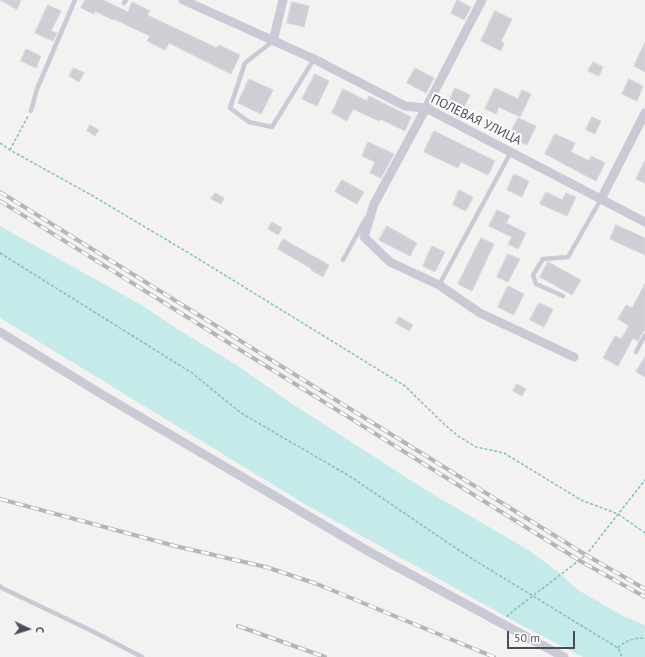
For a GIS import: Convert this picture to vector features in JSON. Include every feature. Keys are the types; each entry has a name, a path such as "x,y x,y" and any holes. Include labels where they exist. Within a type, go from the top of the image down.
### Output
{"street":[{"name":"ПОЛЕВАЯ УЛИЦА","path":"183,0 314,59 405,106 426,108 645,222"},
{"path":"273,41 283,0"},
{"path":"482,0 374,204 364,238 390,262 439,285 480,313 574,357"},
{"path":"601,199 645,113"},
{"path":"0,332 103,395 373,554 564,657"}],"lane":[{"path":"31,111 37,89 75,0"},
{"path":"273,41 245,63 230,108 249,122 272,127 314,59"},
{"path":"439,285 511,152"},
{"path":"563,296 536,284 533,275 543,259 568,257 601,199"},
{"path":"343,260 374,204"},
{"path":"636,352 645,334"},
{"path":"0,586 142,657"}],"path":[{"path":"10,150 31,111"},
{"path":"0,143 93,196 405,386 444,424 458,436 476,447 504,453 581,500 618,514 645,533"},
{"path":"0,253 192,373 241,413 351,477 466,555 618,648 622,657"},
{"path":"504,625 508,615 586,555 645,480"},
{"path":"618,648 623,643 635,638 645,638"}],"shaded area":[{"path":"0,226 143,306 235,364 288,401 424,489 530,551 558,572 578,590 623,616 645,625 645,657 583,657 523,626 303,503 0,318"}],"building":[{"path":"0,0 21,0 17,9"},
{"path":"85,0 103,0 128,12 132,2 150,11 147,15 217,48 219,45 240,55 231,74 169,43 165,50 147,41 150,36 95,11 94,14 81,8"},
{"path":"457,0 471,7 464,20 451,13"},
{"path":"292,2 309,6 304,27 287,23"},
{"path":"48,5 61,11 51,31 57,33 53,41 35,33"},
{"path":"495,11 512,19 501,41 504,43 501,51 481,41"},
{"path":"645,43 645,72 634,66"},
{"path":"26,49 41,56 36,68 21,61"},
{"path":"593,62 603,67 599,76 588,71"},
{"path":"74,68 84,73 79,82 69,76"},
{"path":"415,68 434,78 426,93 407,83"},
{"path":"315,74 329,81 317,106 302,99"},
{"path":"249,79 273,90 261,114 238,103"},
{"path":"629,79 643,86 637,101 622,94"},
{"path":"455,88 470,95 462,111 448,104"},
{"path":"495,88 518,99 522,90 531,94 520,117 499,107 496,114 485,109"},
{"path":"343,89 367,101 369,96 411,117 405,131 380,119 379,121 353,109 347,121 332,113"},
{"path":"592,117 601,121 595,134 586,130"},
{"path":"518,118 536,126 527,145 509,136"},
{"path":"90,125 99,130 95,136 87,131"},
{"path":"434,131 495,161 488,175 461,162 458,168 424,152"},
{"path":"555,134 575,143 571,152 589,161 591,156 605,163 596,181 545,154"},
{"path":"368,142 394,154 381,178 370,173 375,162 362,156"},
{"path":"645,161 645,183 636,179"},
{"path":"514,174 529,181 522,197 507,190"},
{"path":"342,180 364,192 357,204 335,192"},
{"path":"459,190 473,197 466,211 453,205"},
{"path":"546,192 562,200 566,193 576,197 567,216 540,204"},
{"path":"215,193 224,198 221,204 211,199"},
{"path":"497,210 510,216 506,223 526,233 518,249 508,244 512,237 489,226"},
{"path":"272,222 282,228 278,235 268,229"},
{"path":"616,225 645,238 645,255 610,239"},
{"path":"387,226 417,243 410,256 379,240"},
{"path":"481,238 494,244 472,291 458,284"},
{"path":"283,239 329,265 323,277 278,249"},
{"path":"432,246 445,252 435,272 423,266"},
{"path":"508,254 520,259 508,282 497,277"},
{"path":"548,262 581,280 572,295 540,277"},
{"path":"645,284 645,330 638,341 633,338 618,366 603,358 615,336 621,339 629,326 618,319 626,305 632,308"},
{"path":"508,286 524,294 514,315 498,307"},
{"path":"539,303 553,309 544,327 530,320"},
{"path":"399,317 413,325 409,331 396,323"},
{"path":"645,357 645,377 636,372"},
{"path":"517,384 526,389 522,396 513,391"}],"railway":[{"path":"0,192 586,555 645,589"},
{"path":"0,201 582,562 645,597"},
{"path":"0,499 175,546 266,567 317,584 494,657"},
{"path":"238,626 325,657"}]}
